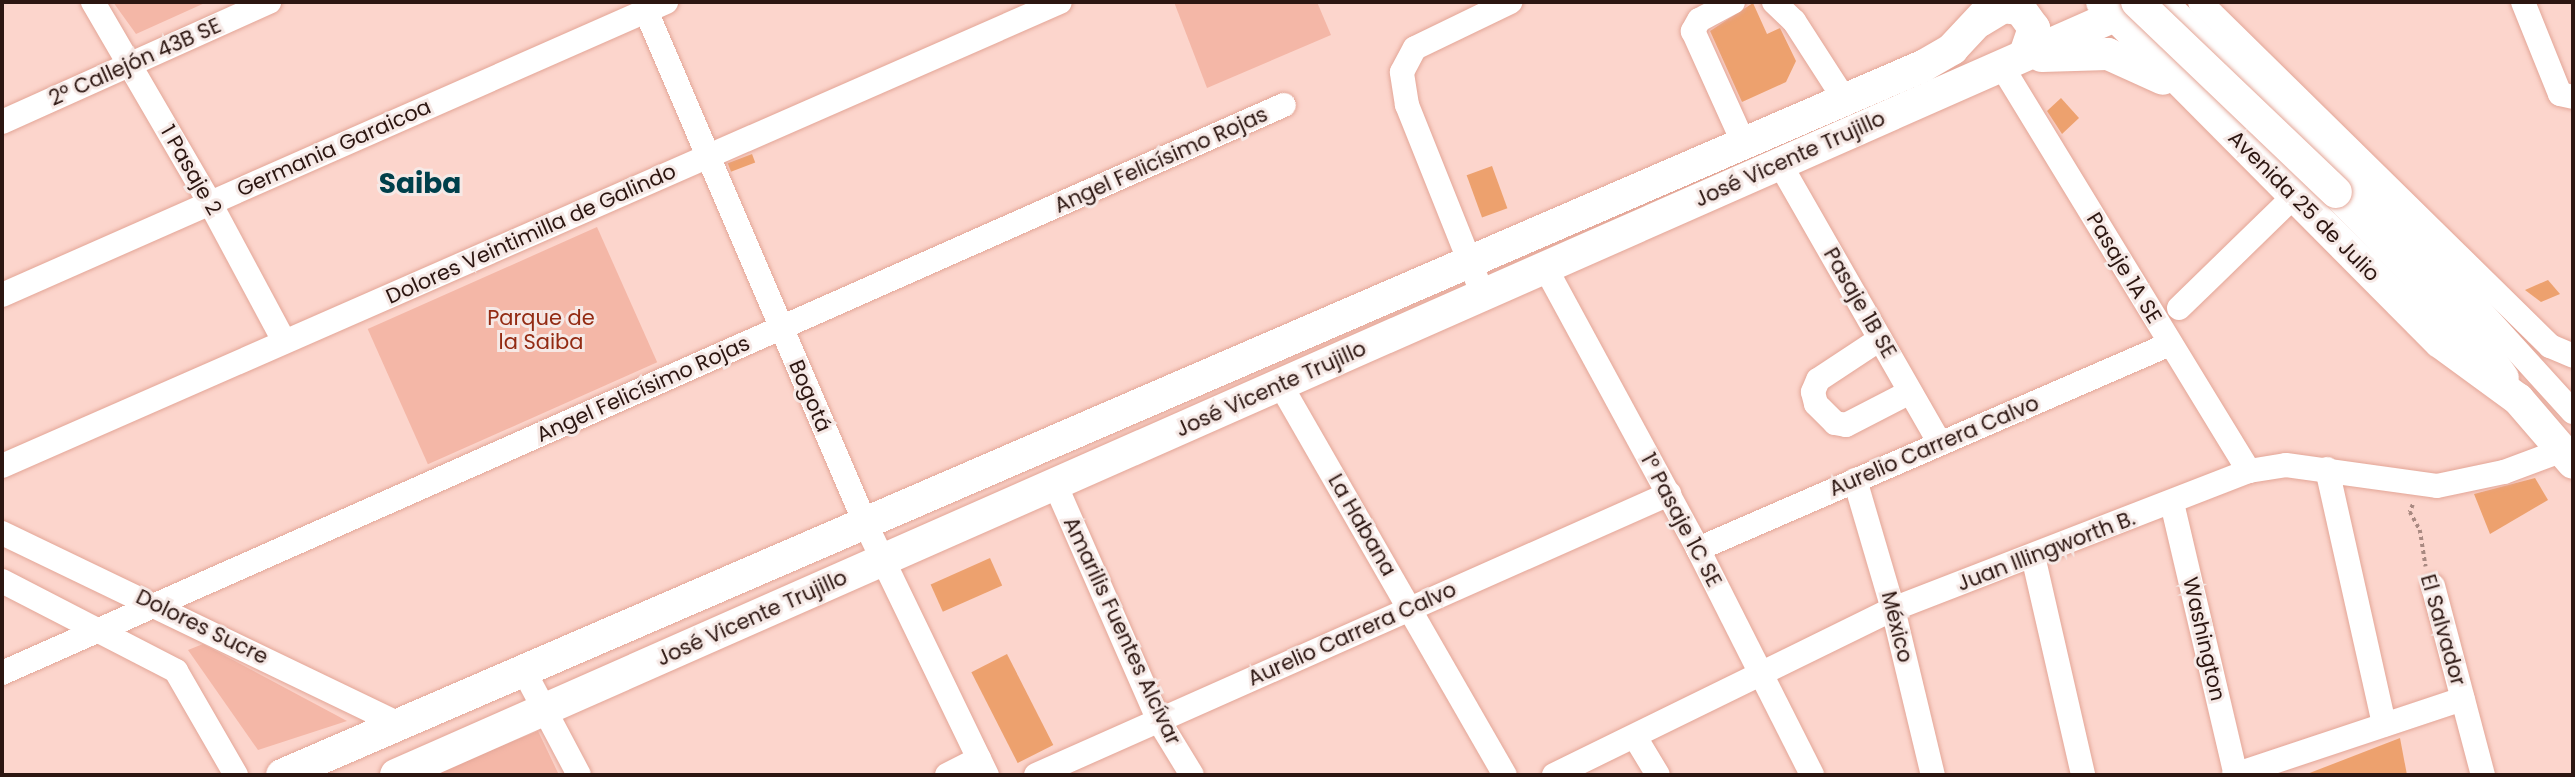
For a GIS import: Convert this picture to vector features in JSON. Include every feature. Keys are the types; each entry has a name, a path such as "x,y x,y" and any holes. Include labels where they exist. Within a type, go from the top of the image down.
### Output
{"main road":[{"name":"José Vicente Trujillo","path":"396,775 1780,164 2127,6"},
{"name":"Avenida 25 de Julio","path":"2127,6 2343,185 2462,321 2518,398 2568,456"},
{"name":"Avenida 25 de Julio","path":"2127,6 2201,104 2440,342 2518,398"},
{"name":"José Vicente Trujillo","path":"282,775 525,673 1923,66 1981,16 2003,7 2020,9 2034,29 2012,60"},
{"path":"2012,60 2108,54 2147,69 2201,104"}],"street":[{"name":"1 Pasaje 2","path":"93,2 211,203 284,341"},
{"name":"2º Callejón 43B SE","path":"2,122 268,2"},
{"name":"Dolores Veintimilla de Galindo","path":"2,466 1060,2"},
{"path":"1483,295 1403,88 1407,58 1428,40 1510,2"},
{"path":"1733,2 1699,20 1693,31 1744,144"},
{"path":"1774,2 1794,22 1845,100"},
{"name":"Avenida 25 de Julio","path":"2166,2 2343,185 2431,256 2569,404"},
{"path":"2200,2 2550,346 2570,356"},
{"path":"2523,2 2567,96"},
{"name":"Bogotá","path":"656,6 709,156 866,525 983,767"},
{"name":"Germania Garaicoa","path":"2,295 656,6"},
{"name":"Pasaje 1A SE","path":"2012,60 2169,344 2249,471"},
{"name":"Angel Felicísimo Rojas","path":"2,673 1284,106"},
{"name":"Pasaje 1B SE","path":"1780,164 1940,443"},
{"path":"2179,309 2294,196"},
{"name":"1° Pasaje 1C SE","path":"1545,267 1698,549 1812,775"},
{"path":"1880,339 1818,380 1813,392 1816,404 1835,423 1846,425 1910,392"},
{"name":"Aurelio Carrera Calvo","path":"1698,549 2169,344"},
{"name":"La Habana","path":"1280,384 1505,775"},
{"name":"Juan Illingworth B.","path":"1554,775 1894,609 2249,471 2286,465 2327,469 2420,486 2504,472 2568,456"},
{"path":"2327,469 2384,725"},
{"name":"México","path":"1854,480 1894,609 1933,775"},
{"name":"Amarilis Fuentes Alcívar","path":"1055,484 1159,720 1192,775"},
{"name":"Aurelio Carrera Calvo","path":"1036,775 1669,494"},
{"name":"Washington","path":"2172,503 2235,775"},
{"name":"Dolores Sucre","path":"2,533 156,604 401,725"},
{"path":"2033,556 2083,775"},
{"path":"2,581 176,671 236,775"},
{"name":"El Salvador","path":"2433,586 2483,775"},
{"path":"525,673 579,775"},
{"path":"2235,775 2463,699"},
{"path":"1635,737 1658,775"},
{"path":"947,775 983,767"}],"path":[{"name":"El Salvador","path":"2420,486 2410,512 2420,530 2423,559 2433,586"}],"green space":[{"path":"113,2 207,2 136,34"},
{"path":"1174,2 1317,2 1331,35 1207,88"},
{"name":"Parque de la Saiba","path":"597,227 657,362 428,464 368,329"},
{"path":"203,644 347,721 258,750 188,650"},
{"path":"538,731 559,775 430,775"}],"building":[{"path":"1753,3 1767,34 1780,28 1796,61 1786,82 1742,102 1710,31"},
{"path":"2061,98 2079,118 2062,134 2047,111"},
{"path":"752,154 755,162 731,172 728,163"},
{"path":"1492,166 1507,208 1482,218 1467,175"},
{"path":"2548,280 2560,294 2541,302 2525,290"},
{"path":"2535,478 2548,500 2490,534 2474,494"},
{"path":"990,558 1002,585 943,612 931,584"},
{"path":"1007,654 1053,745 1018,763 971,672"},
{"path":"2400,738 2407,775 2307,774"}],"district":[{"name":"Saiba","path":"420,184"}]}
